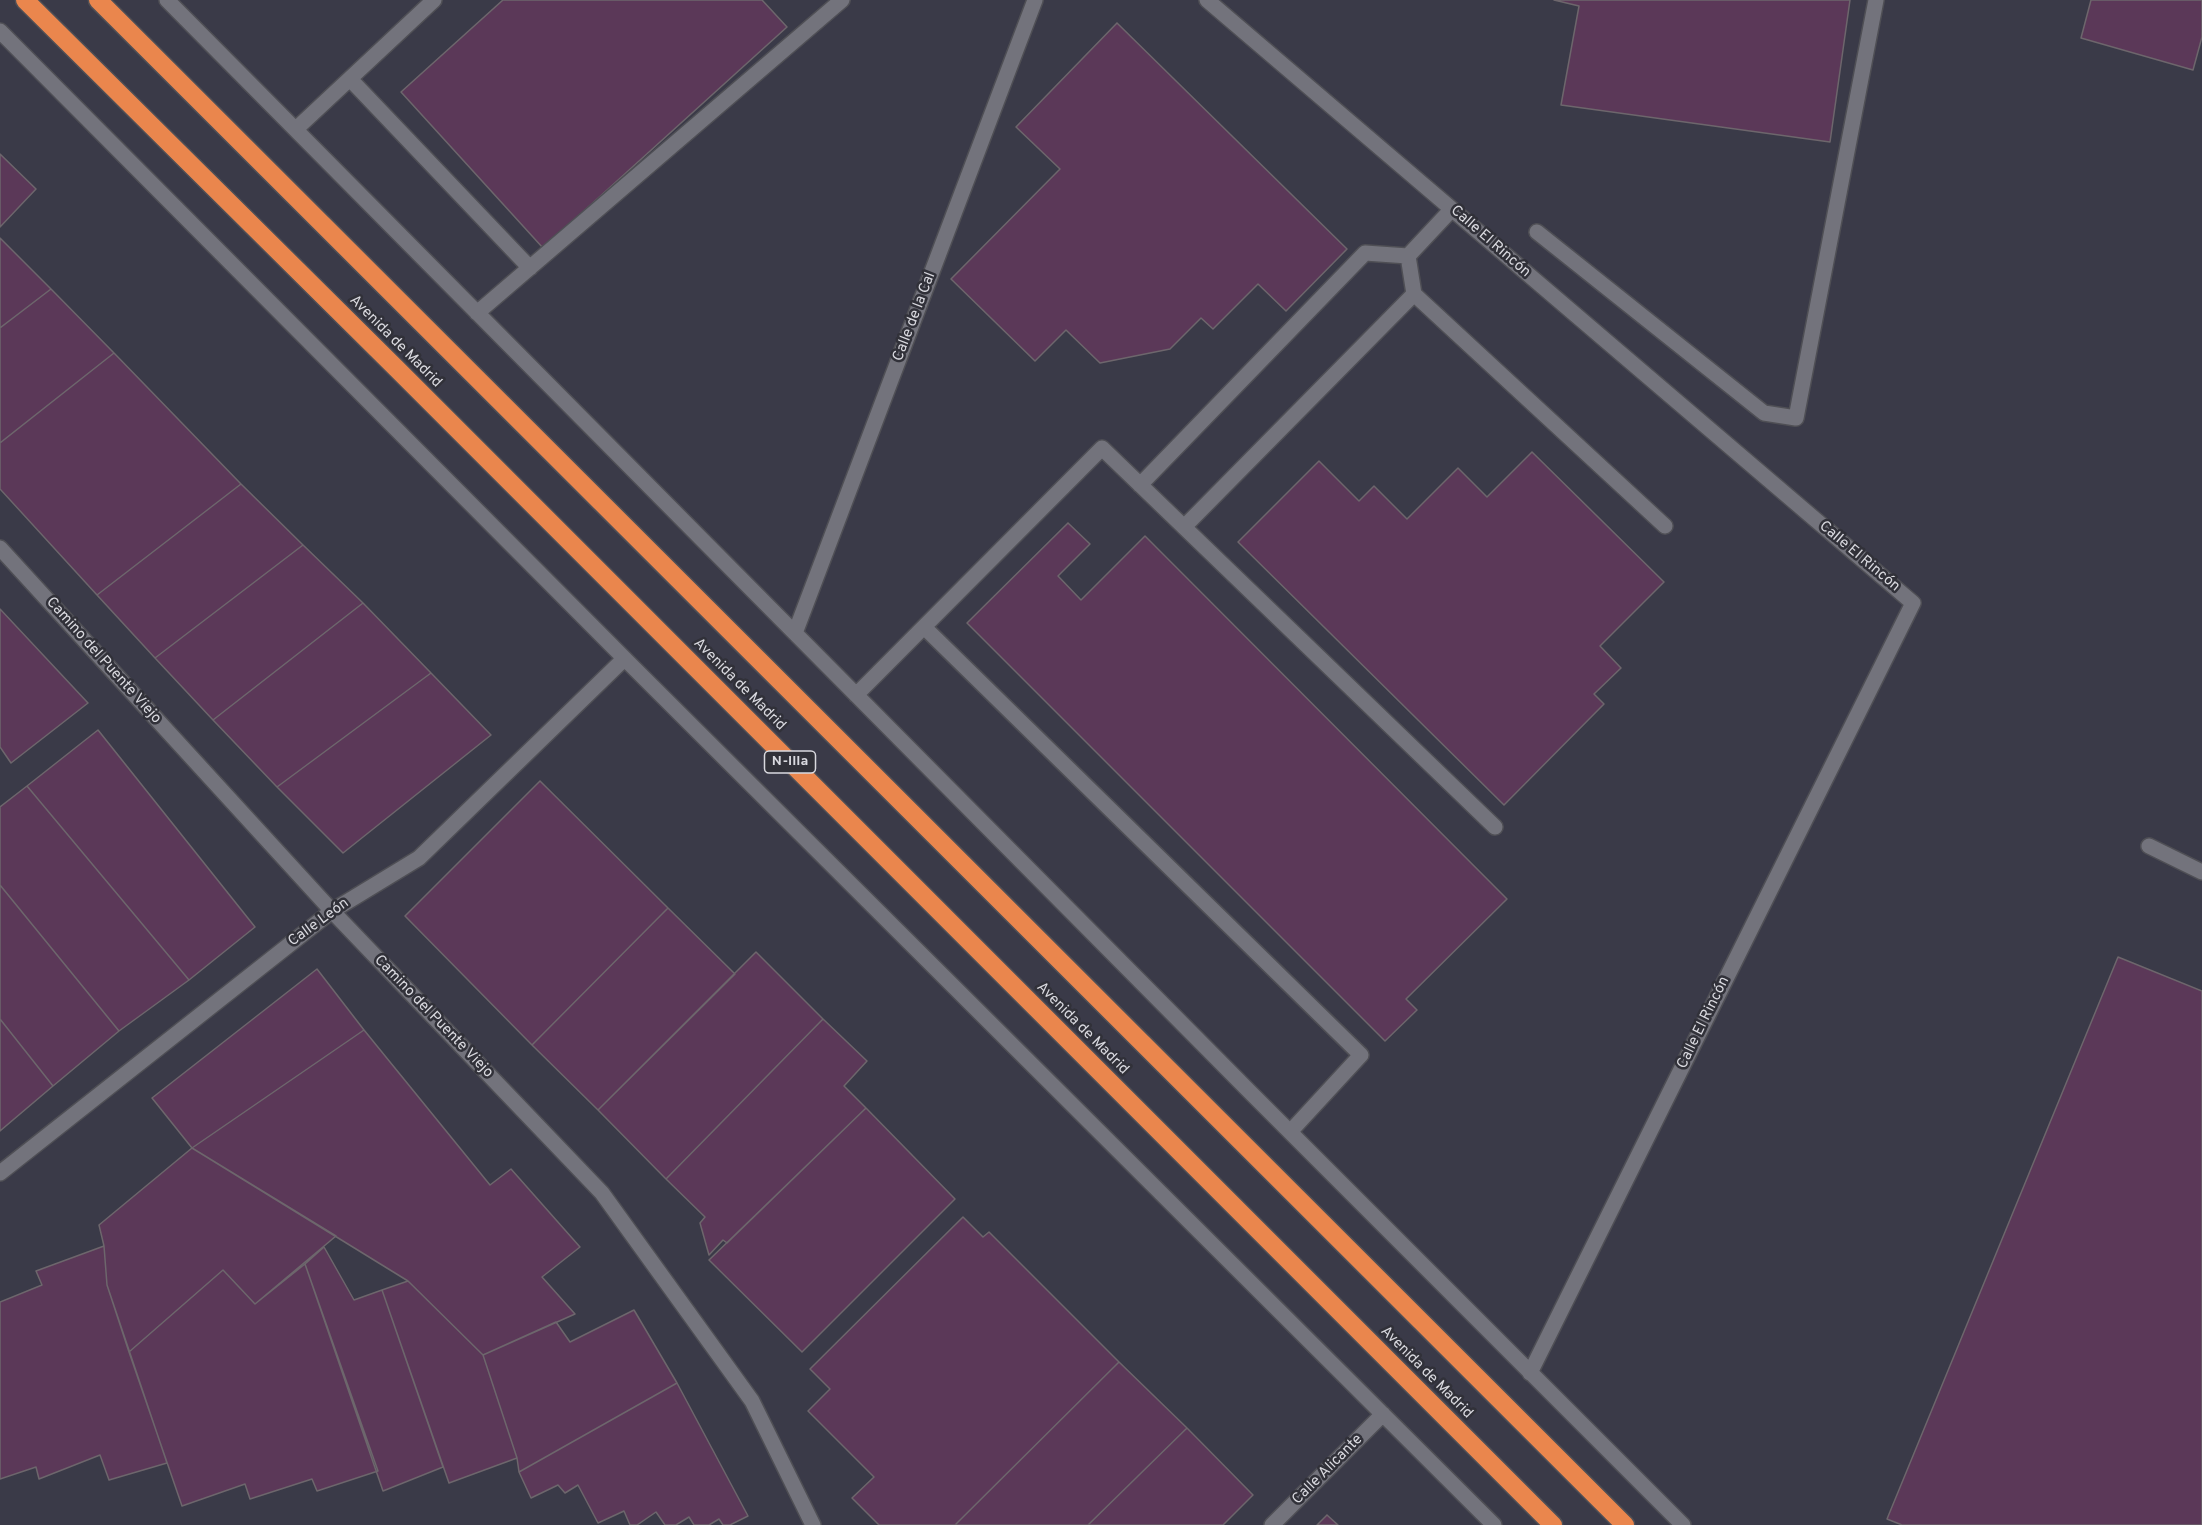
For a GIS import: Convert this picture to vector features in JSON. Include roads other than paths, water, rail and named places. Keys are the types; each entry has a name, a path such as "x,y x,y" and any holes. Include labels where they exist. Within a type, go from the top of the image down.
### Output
{"highway":[{"name":"Avenida de Madrid","path":"25,0 1553,1525"},
{"path":"98,0 1625,1525"}],"street":[{"path":"167,0 1683,1525"},
{"path":"296,129 434,0"},
{"path":"477,313 842,0"},
{"name":"Calle de la Cal","path":"795,633 1035,0"},
{"name":"Calle El Rincón","path":"1207,0 1913,603 1530,1372"},
{"path":"1537,232 1764,413 1796,418 1876,0"},
{"path":"0,31 624,659 1494,1525"},
{"path":"350,78 530,268"},
{"path":"1408,256 1452,209"},
{"path":"1140,485 1365,253 1408,256"},
{"path":"1408,256 1414,294 1665,526"},
{"path":"1184,527 1414,294"},
{"path":"856,695 1102,448 1495,827"},
{"name":"Camino del Puente Viejo","path":"0,548 332,911 602,1193 752,1401 813,1525"},
{"path":"924,627 1361,1055 1290,1132"},
{"name":"Calle León","path":"0,1173 332,911 419,858 624,659"},
{"path":"2150,846 2202,872"},
{"name":"Calle Alicante","path":"1272,1525 1383,1414"}]}
